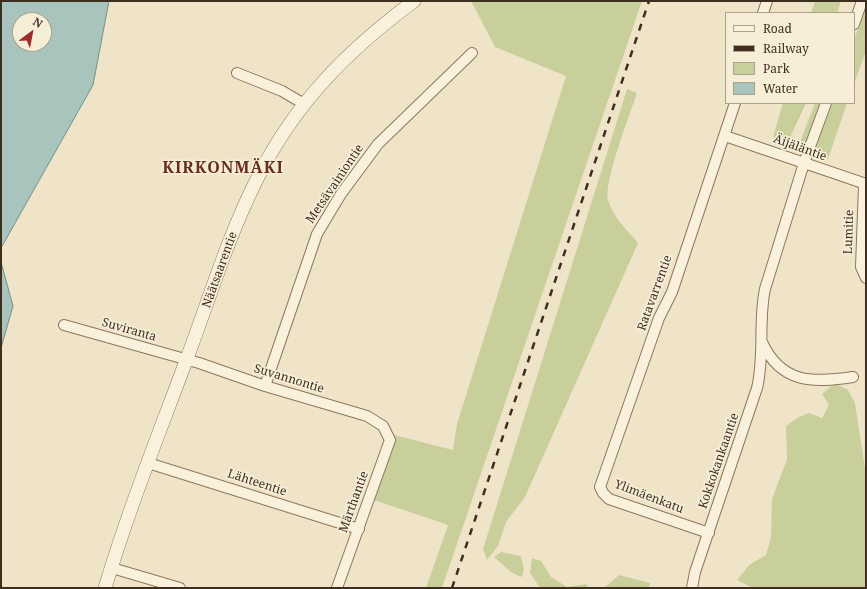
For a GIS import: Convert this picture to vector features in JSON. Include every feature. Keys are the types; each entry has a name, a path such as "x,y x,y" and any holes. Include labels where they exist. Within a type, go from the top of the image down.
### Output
{"street":[{"name":"Näätsaarentie","path":"105,588 148,463 236,223 258,177 304,104 348,54 373,32 414,1"},
{"path":"763,12 767,1"},
{"path":"855,21 862,1"},
{"name":"Metsävainiontie","path":"265,386 317,234 341,194 378,144 472,53"},
{"path":"237,73 282,91 304,104"},
{"name":"Ratavarrentie","path":"603,493 601,482 659,318 672,292 681,260 725,136 735,104"},
{"name":"Kokkokankaantie","path":"692,588 708,533 757,388 761,373 762,303 765,289 804,163 826,104"},
{"name":"Äijäläntie","path":"725,136 865,185"},
{"name":"Lumitie","path":"865,185 861,267 866,278"},
{"name":"Suviranta","path":"64,325 187,360"},
{"path":"761,341 773,360 782,370 796,377 823,381 853,377"},
{"name":"Suvannontie","path":"187,360 265,386 367,416 383,426"},
{"name":"Märthantie","path":"337,588 390,440 383,426"},
{"name":"Lähteentie","path":"148,463 359,529"},
{"name":"Ylimäenkatu","path":"603,493 609,499 708,533"},
{"path":"112,568 180,588"}],"green space":[{"path":"471,1 642,1 442,588 426,588 448,525 371,499 394,435 453,450 457,424 566,76 495,47"},
{"path":"815,1 841,1 837,12 811,12"},
{"path":"866,6 866,51 855,81 855,37"},
{"path":"627,89 637,93 614,163 610,178 608,200 617,218 638,243 525,497 506,522 498,546 487,560 483,549"},
{"path":"783,104 806,104 788,142 773,137"},
{"path":"815,104 823,104 806,150 798,147"},
{"path":"832,104 847,104 828,159 814,153"},
{"path":"835,383 848,390 855,403 866,475 866,588 753,588 737,580 749,565 766,555 771,537 772,499 787,459 786,426 797,418 809,413 822,418 829,405 822,394"},
{"path":"501,552 521,556 524,569 522,577 512,573 494,557"},
{"path":"532,558 541,561 551,577 567,587 586,584 589,588 540,588 530,573"},
{"path":"619,575 650,583 649,588 604,588"}],"water":[{"path":"1,1 109,1 93,85 1,248"},
{"path":"1,262 13,306 1,348"}],"railway":[{"path":"452,588 649,1"}],"district":[{"name":"KIRKONMÄKI","path":"223,168"}]}
